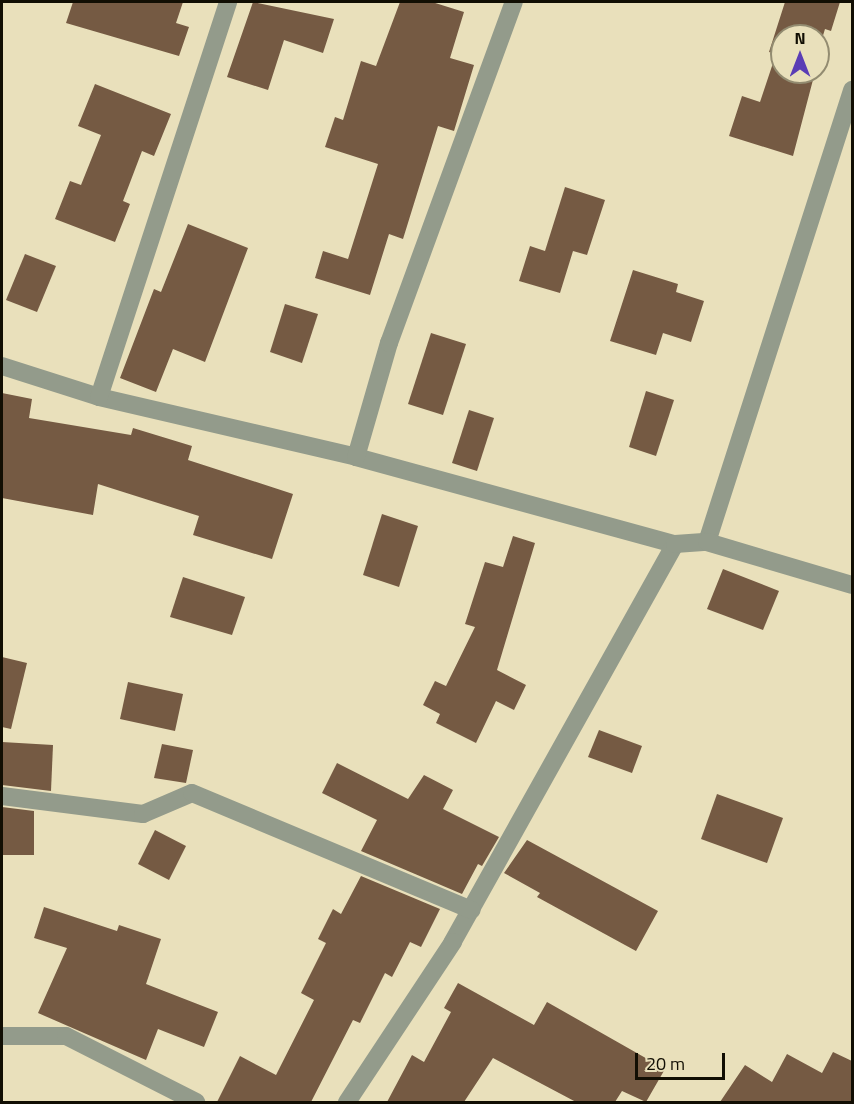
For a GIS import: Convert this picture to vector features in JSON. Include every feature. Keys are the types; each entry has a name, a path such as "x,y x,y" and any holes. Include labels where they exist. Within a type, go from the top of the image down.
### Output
{"street":[{"path":"99,397 228,2"},
{"path":"356,458 389,343 514,2"},
{"path":"707,542 845,139 852,90"},
{"path":"2,366 99,397 356,458 675,544 707,542 852,585"},
{"path":"347,1102 472,910 675,544"},
{"path":"2,795 143,814 192,793 472,910"},
{"path":"2,1036 66,1036 196,1102"}],"building":[{"path":"73,2 183,2 176,23 189,27 179,56 66,23"},
{"path":"253,2 334,19 323,53 284,40 268,90 227,77"},
{"path":"400,2 432,2 464,12 450,58 474,65 454,131 438,126 403,239 389,234 370,295 315,278 323,251 348,259 378,164 325,147 335,117 343,120 361,61 376,66"},
{"path":"785,2 840,2 831,31 830,24 778,24"},
{"path":"770,72 770,84 812,84 793,156 729,136 742,96 760,102"},
{"path":"95,84 171,114 154,156 142,151 123,201 130,204 115,242 55,219 70,181 81,185 101,135 78,126"},
{"path":"565,187 605,200 587,255 573,251 560,293 519,281 530,246 545,251"},
{"path":"188,224 248,248 205,362 173,349 156,392 120,378 154,289 161,292"},
{"path":"25,254 56,266 37,312 6,300"},
{"path":"633,270 678,284 676,292 704,301 691,342 663,333 656,355 610,341"},
{"path":"285,304 318,314 302,363 270,352"},
{"path":"431,333 466,344 443,415 408,404"},
{"path":"646,391 674,400 656,456 629,447"},
{"path":"2,393 32,399 29,418 131,435 133,428 192,446 188,460 293,494 272,559 193,535 199,516 98,484 93,515 2,498"},
{"path":"469,410 494,418 477,471 452,463"},
{"path":"382,514 418,526 399,587 363,575"},
{"path":"513,536 535,543 497,670 526,685 514,710 496,701 476,743 436,723 440,714 423,705 435,681 446,686 475,627 465,624 485,562 503,567"},
{"path":"723,569 779,591 763,630 707,609"},
{"path":"183,577 245,597 232,635 170,617"},
{"path":"2,657 27,663 11,729 2,727"},
{"path":"128,682 183,694 175,731 120,719"},
{"path":"599,730 642,746 632,773 588,757"},
{"path":"2,742 53,745 51,791 2,785"},
{"path":"162,744 193,750 186,783 154,778"},
{"path":"337,763 408,799 424,775 453,790 443,809 499,837 482,866 478,864 462,894 361,851 377,820 322,793"},
{"path":"717,794 783,818 767,863 701,839"},
{"path":"2,807 34,811 34,855 2,855"},
{"path":"155,830 186,846 169,880 138,864"},
{"path":"527,840 658,911 636,951 537,897 540,893 504,873"},
{"path":"361,876 440,909 421,947 410,942 392,977 385,973 360,1023 353,1020 311,1102 217,1102 240,1056 276,1075 314,1000 301,993 326,943 318,939 333,909 341,914"},
{"path":"44,907 117,931 119,925 161,939 146,984 218,1012 204,1047 158,1029 146,1060 38,1013 67,948 34,938"},
{"path":"458,983 534,1025 547,1002 665,1069 646,1102 622,1091 615,1102 576,1102 493,1058 464,1102 387,1102 412,1055 424,1062 451,1012 444,1008"},
{"path":"833,1052 852,1061 852,1102 720,1102 745,1065 772,1082 787,1054 822,1073"}]}
